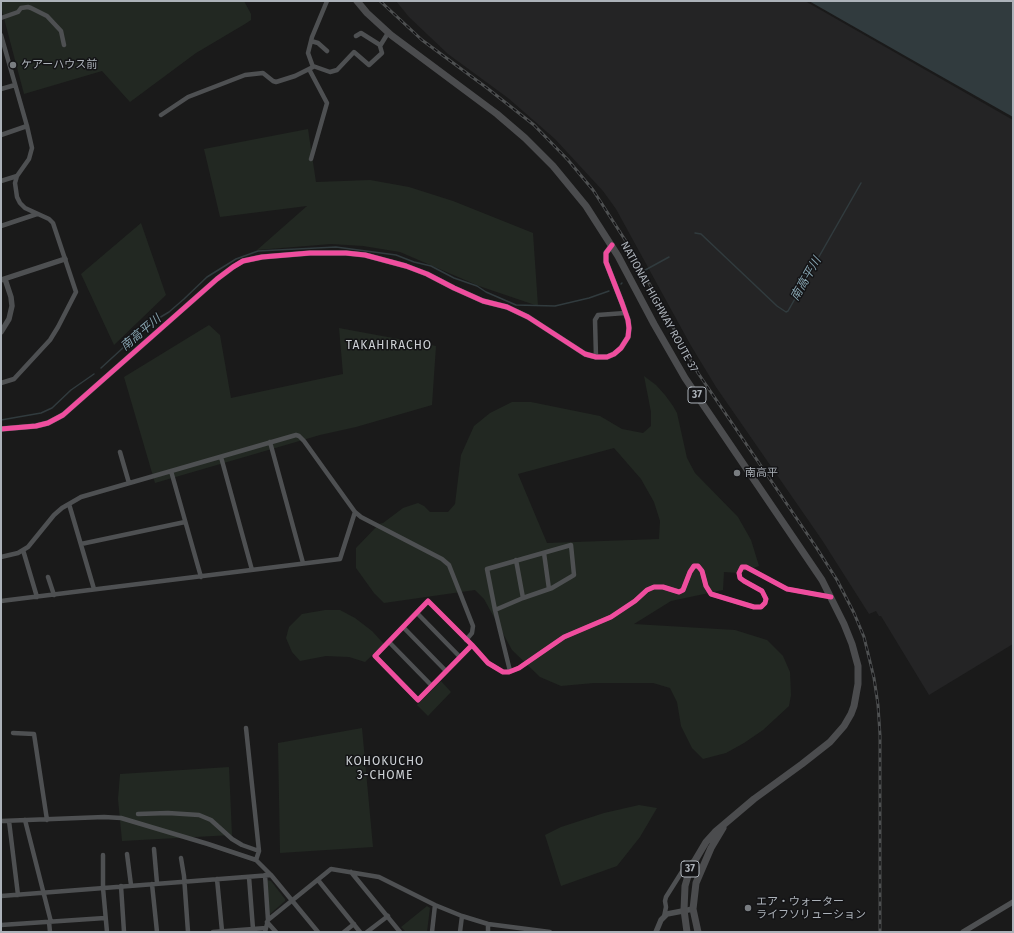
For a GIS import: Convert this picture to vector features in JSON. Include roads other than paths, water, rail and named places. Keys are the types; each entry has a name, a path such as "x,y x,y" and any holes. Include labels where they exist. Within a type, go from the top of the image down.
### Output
{"highway":[{"name":"NATIONAL HIGHWAY ROUTE 37","path":"357,1 388,33 497,114 525,138 553,166 586,206 612,245 673,358 705,408 822,580 852,644 858,666 857,694 851,714 844,726 830,742 754,799 715,832 706,842 690,869 685,886 684,910 687,932"},
{"name":"NATIONAL HIGHWAY ROUTE 37","path":"698,932 693,909 696,883 711,848 729,820"}],"street":[{"path":"311,159 327,104 311,67 308,53 319,17 327,1"},
{"path":"1,18 18,12 21,8 31,8 47,16 61,31 64,45"},
{"path":"161,115 188,97 246,75 262,73 276,82 295,76 311,67 330,72 337,70 354,52 369,65 382,54 380,45 361,32 356,36"},
{"path":"380,45 388,33"},
{"path":"1,35 32,148 29,159 17,176 15,183 17,197 20,204 25,208 49,219 53,223 76,292 50,340 14,379 1,382"},
{"path":"311,41 318,43 326,51"},
{"path":"1,89 15,84"},
{"path":"1,135 27,126"},
{"path":"1,181 17,176"},
{"path":"1,226 38,214"},
{"path":"1,429 26,428 41,425 63,415 217,279 243,261 262,257 310,253 346,253 365,255 406,266 427,274 482,301 528,316 585,354 596,357 611,356 618,351 625,342 628,337 629,328 606,262 606,253 612,245"},
{"path":"1,332 9,319 12,306 11,297 3,280 65,259"},
{"path":"596,357 595,320 598,315 625,313"},
{"path":"1,556 11,555 23,550 30,544 54,514 81,497 296,435 299,436 355,512 361,517 442,558 449,565 474,626 472,633 466,640"},
{"path":"270,442 303,563"},
{"path":"120,452 129,483"},
{"path":"220,457 252,570"},
{"path":"171,471 201,577"},
{"path":"69,504 94,590"},
{"path":"1,601 340,559 355,512"},
{"path":"81,544 185,522"},
{"path":"495,610 549,589 574,575 571,545 487,569 495,610 510,671"},
{"path":"23,550 37,597"},
{"path":"544,553 549,589"},
{"path":"516,560 523,598"},
{"path":"472,645 418,700 375,656 428,601 472,645 488,663 503,672 510,671 519,668 564,637 611,618 635,602 647,590 654,587 663,587 679,592 683,590 694,566 698,566 702,570 706,586 712,594 754,607 761,607 765,603 766,599 762,591 740,578 739,574 742,567 746,567 787,589 831,597"},
{"path":"48,577 54,594"},
{"path":"417,613 460,657"},
{"path":"403,627 446,671"},
{"path":"389,642 432,686"},
{"path":"246,728 260,851 256,860"},
{"path":"14,733 34,734 47,820"},
{"path":"138,814 168,813 199,815 211,820 232,839 242,845 260,851"},
{"path":"1,821 104,817 121,818 256,860 271,874 318,932"},
{"path":"25,820 44,893 50,922 50,932"},
{"path":"9,821 18,895"},
{"path":"154,849 157,932"},
{"path":"127,854 131,885"},
{"path":"102,855 106,932"},
{"path":"181,858 185,881 188,932"},
{"path":"664,917 666,897 683,870 694,861"},
{"path":"268,921 331,869 379,877 435,905 462,916 488,924 516,930 550,932"},
{"path":"350,872 400,932"},
{"path":"1,896 249,877 271,874"},
{"path":"213,932 253,929 265,930 268,921 266,875"},
{"path":"249,877 253,929"},
{"path":"217,879 222,931"},
{"path":"318,880 360,932"},
{"path":"121,886 124,932"},
{"path":"963,932 1013,902"},
{"path":"432,932 435,905"},
{"path":"656,932 661,920 666,914 693,909"},
{"path":"367,932 388,916"},
{"path":"460,932 462,916"},
{"path":"1,925 105,918"},
{"path":"268,921 276,932"},
{"path":"344,932 354,924"},
{"path":"488,924 488,932"}],"waterway":[{"name":"南高平川","path":"695,233 701,234 777,306 786,312 788,311 861,183"},
{"name":"南高平川","path":"101,368 149,324 169,312 207,277 236,259 258,251 336,247 396,255 414,262 431,266 454,278 477,286 486,292 516,305 555,306 589,298 609,291"},
{"name":"南高平川","path":"638,274 669,257"},
{"name":"南高平川","path":"1,420 41,413 52,408 71,390 94,374"}],"railway":[{"path":"380,1 422,40 534,125 568,160 593,190 627,243 698,373 837,580 854,613 864,637 874,678 878,705 880,735 880,932"}],"place":[{"name":"ケアーハウス前","path":"13,65"},
{"name":"南高平","path":"737,473"},
{"name":"エア・ウォーター ライフソリューション","path":"748,908"}],"district":[{"name":"TAKAHIRACHO","path":"389,346"},
{"name":"KOHOKUCHO 3-CHOME","path":"385,769"}]}
